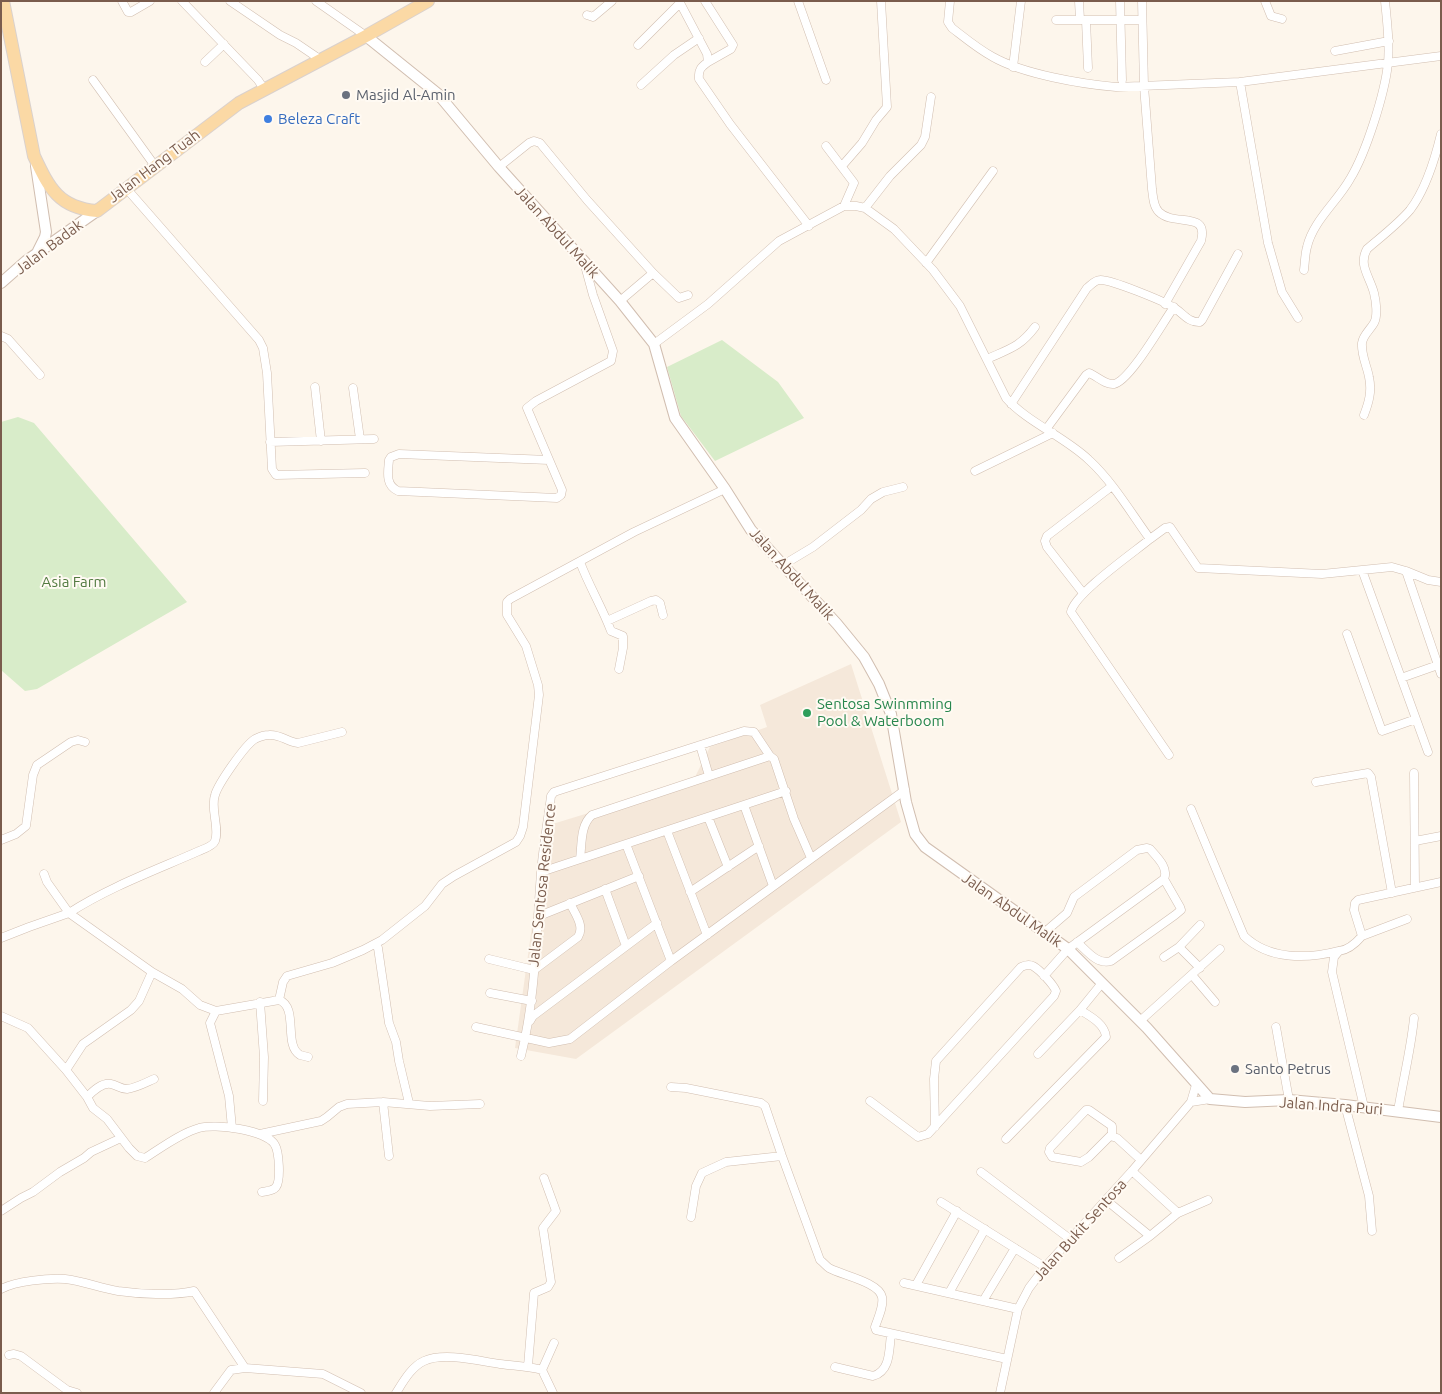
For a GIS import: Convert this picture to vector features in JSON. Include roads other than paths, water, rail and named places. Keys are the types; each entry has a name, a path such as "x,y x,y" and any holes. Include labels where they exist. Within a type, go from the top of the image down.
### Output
{"main road":[{"name":"Jalan Hang Tuah","path":"3,1 34,156 53,192 71,207 97,211 239,103 428,1"}],"street":[{"path":"122,1 125,9 131,12 150,1"},
{"path":"182,1 258,80 264,89"},
{"path":"230,1 321,60"},
{"path":"316,1 366,36"},
{"path":"587,15 593,17 612,1"},
{"path":"705,1 733,44 731,49 700,68 698,72 699,79 730,124 809,226"},
{"path":"798,1 826,80"},
{"path":"842,166 862,143 876,120 887,107 881,1"},
{"path":"950,1 948,22 952,28 985,53 1013,67 1102,86 1240,82 1441,56"},
{"path":"1013,67 1022,1"},
{"path":"1079,1 1088,68"},
{"path":"1120,1 1122,80"},
{"path":"1142,1 1144,86 1152,189 1155,205 1159,212 1167,217 1196,223 1201,226 1203,231 1201,242 1165,304"},
{"path":"1265,1 1271,16 1282,19"},
{"path":"1304,270 1307,246 1321,218 1350,180 1362,154 1378,106 1388,64 1389,41 1385,1"},
{"path":"638,44 680,2 707,54 708,62"},
{"path":"1056,20 1142,20"},
{"name":"Jalan Abdul Malik","path":"366,36 438,94 499,167 620,301 654,344 676,418 752,530 864,656 892,714 905,790 916,834 925,847 1068,949 1140,1021 1210,1099"},
{"path":"641,85 674,55 699,38"},
{"path":"1335,51 1389,41"},
{"path":"205,62 224,44"},
{"path":"93,80 155,166"},
{"path":"1240,82 1268,243 1282,292 1298,318"},
{"path":"865,208 890,176 920,145 925,137 931,98"},
{"path":"1364,415 1370,398 1369,378 1362,341 1376,317 1375,295 1362,263 1363,256 1411,208 1420,194 1441,134"},
{"path":"499,167 529,143 534,141 540,143 587,200 679,298 688,296"},
{"path":"826,146 854,183 844,206"},
{"path":"34,156 46,232 36,254"},
{"path":"926,263 993,171"},
{"path":"126,188 263,348 267,373 272,470 276,475 365,473"},
{"path":"654,344 708,304 779,241 844,206 865,208 894,229 926,263 960,306 1006,398 1020,412 1050,430 1088,459 1112,486 1150,539"},
{"name":"Jalan Badak","path":"1,283 36,254 97,211"},
{"path":"1012,404 1087,288 1094,282 1099,280 1111,282 1174,307 1191,321 1200,322 1238,254"},
{"path":"549,460 399,454 388,460 388,484 398,491 557,498 561,495 562,490 549,460 527,410 528,406 611,361 613,356 584,262"},
{"path":"620,301 654,272"},
{"path":"975,471 1050,430 1089,373 1108,384 1119,382 1132,370 1174,307"},
{"path":"986,359 1018,346 1035,327"},
{"path":"1,336 8,339 40,375"},
{"path":"316,387 320,441"},
{"path":"353,388 360,439"},
{"path":"270,442 374,439"},
{"path":"1083,593 1047,547 1045,541 1047,536 1112,486"},
{"path":"783,565 813,547 861,510 871,499 883,492 903,487"},
{"path":"279,1000 283,982 287,976 332,963 375,944 425,906 442,884 510,846 520,836 523,827 539,695 538,685 526,646 507,615 507,602 510,598 634,532 725,488"},
{"path":"1169,755 1072,612 1072,608 1083,593 1165,528 1170,527 1198,568 1322,574 1392,568 1406,571 1420,578 1441,582"},
{"path":"580,562 588,583 601,605 611,631 622,636 624,639 619,669"},
{"path":"1362,570 1428,752"},
{"path":"1406,571 1441,674"},
{"path":"607,621 656,600 660,602 662,615"},
{"path":"1347,634 1382,731 1416,719"},
{"path":"1402,678 1438,665"},
{"name":"Jalan Sentosa Residence","path":"521,1056 532,1002 541,872 551,796 554,792 744,731 754,732 770,756"},
{"path":"1,938 29,926 69,913 114,888 212,844 216,833 213,809 215,795 242,752 255,739 278,735 291,742 298,743 342,732"},
{"path":"1,840 16,834 26,826 33,775 37,765 71,742 78,740 85,742"},
{"path":"700,745 709,776"},
{"path":"580,859 584,826 587,819 592,815 770,756 774,759 794,819 811,858"},
{"path":"1316,782 1368,772 1371,777 1392,892"},
{"path":"1414,773 1416,887"},
{"path":"476,1027 549,1043 570,1038 706,935 905,790"},
{"path":"541,872 786,791"},
{"path":"744,805 773,886"},
{"path":"1191,809 1244,936 1258,947 1270,953 1281,955 1310,955 1339,951 1354,944 1362,936 1407,919"},
{"path":"708,817 728,867"},
{"path":"667,830 706,935"},
{"path":"1415,841 1441,836"},
{"path":"626,844 671,961"},
{"path":"690,892 759,846"},
{"path":"1044,976 1068,949 1164,879 1166,875 1164,867 1150,848 1137,850 1074,897 1067,913 1045,932"},
{"path":"44,874 47,882 69,913 152,972 182,989 200,1005 216,1010 279,1000 286,1004 289,1011 295,1050 300,1055 308,1057"},
{"path":"539,916 639,876"},
{"path":"1077,942 1104,963 1111,961 1176,915 1181,910 1180,907 1164,879"},
{"path":"1362,936 1354,910 1355,903 1358,900 1441,882"},
{"path":"604,889 626,946"},
{"path":"489,959 534,970 578,937 581,927 570,903"},
{"path":"529,1022 533,1016 657,923"},
{"path":"1164,957 1179,947 1200,925"},
{"path":"375,944 378,948 389,1023 396,1042 409,1103"},
{"path":"1179,947 1200,968"},
{"path":"1140,1021 1220,949"},
{"path":"1339,951 1334,956 1332,972 1364,1107"},
{"path":"870,1101 918,1138 928,1134 935,1127 1054,996 1056,991 1054,986 1032,965 1026,964 1021,967 936,1061 934,1068 935,1127"},
{"path":"66,1070 83,1044 131,1010 140,1001 152,972"},
{"path":"1192,975 1215,1002"},
{"path":"1038,1054 1080,1010 1102,983"},
{"path":"490,993 532,1002"},
{"path":"260,1002 264,1057 264,1101"},
{"path":"216,1010 210,1023 229,1096 232,1128"},
{"path":"1006,1139 1106,1037 1103,1028 1091,1016 1080,1010"},
{"path":"1,1016 28,1028 66,1070 93,1108 107,1119 138,1156 145,1158 199,1127 219,1125 260,1134 270,1140 275,1145 278,1162 277,1186 272,1191 262,1192"},
{"path":"1398,1111 1414,1018"},
{"path":"1276,1027 1289,1100"},
{"path":"86,1097 106,1084 126,1089 154,1079"},
{"name":"Jalan Bukit Sentosa","path":"1000,1393 1018,1309 1029,1288 1045,1267 1132,1171 1191,1102 1196,1085"},
{"path":"671,1087 686,1088 761,1103 768,1110 782,1156 820,1260 829,1267 876,1287 882,1296 882,1304 875,1329 1006,1359"},
{"name":"Jalan Indra Puri","path":"1191,1102 1210,1099 1245,1102 1289,1100 1441,1117"},
{"path":"382,1102 389,1156"},
{"path":"260,1134 321,1121 339,1107 347,1104 382,1102 430,1106 480,1104"},
{"path":"1345,1105 1369,1196 1372,1231"},
{"path":"1086,1110 1089,1110 1112,1126 1112,1136 1107,1137 1089,1158 1081,1162 1052,1157 1048,1152 1086,1110"},
{"path":"1112,1136 1141,1160"},
{"path":"1,1211 33,1192 91,1152 121,1138"},
{"path":"691,1217 696,1186 702,1173 726,1162 782,1156"},
{"path":"1132,1171 1178,1212"},
{"path":"981,1172 1070,1239"},
{"path":"528,1366 534,1293 548,1288 551,1282 543,1228 556,1211 544,1178"},
{"path":"1106,1200 1150,1236"},
{"path":"1119,1258 1150,1236 1178,1212 1208,1200"},
{"path":"942,1202 1045,1267"},
{"path":"916,1285 957,1211"},
{"path":"949,1293 985,1229"},
{"path":"984,1301 1015,1248"},
{"path":"1,1289 8,1285 41,1280 65,1279 119,1291 173,1294 194,1291 245,1368"},
{"path":"904,1283 1018,1309"},
{"path":"835,1367 873,1376 879,1374 885,1368 891,1334"},
{"path":"542,1370 554,1343"},
{"path":"9,1355 20,1356 67,1390 77,1393"},
{"path":"396,1393 414,1367 424,1361 438,1358 459,1358 528,1366 542,1370 553,1393"},
{"path":"214,1393 231,1370 245,1368 323,1374 361,1393"}],"place":[{"name":"Masjid Al-Amin","path":"346,95"},
{"name":"Beleza Craft","path":"268,119"},
{"name":"Sentosa Swinmming Pool & Waterboom","path":"807,713"},
{"name":"Santo Petrus","path":"1235,1069"}],"park label":[{"name":"Asia Farm","path":"74,582"}]}
